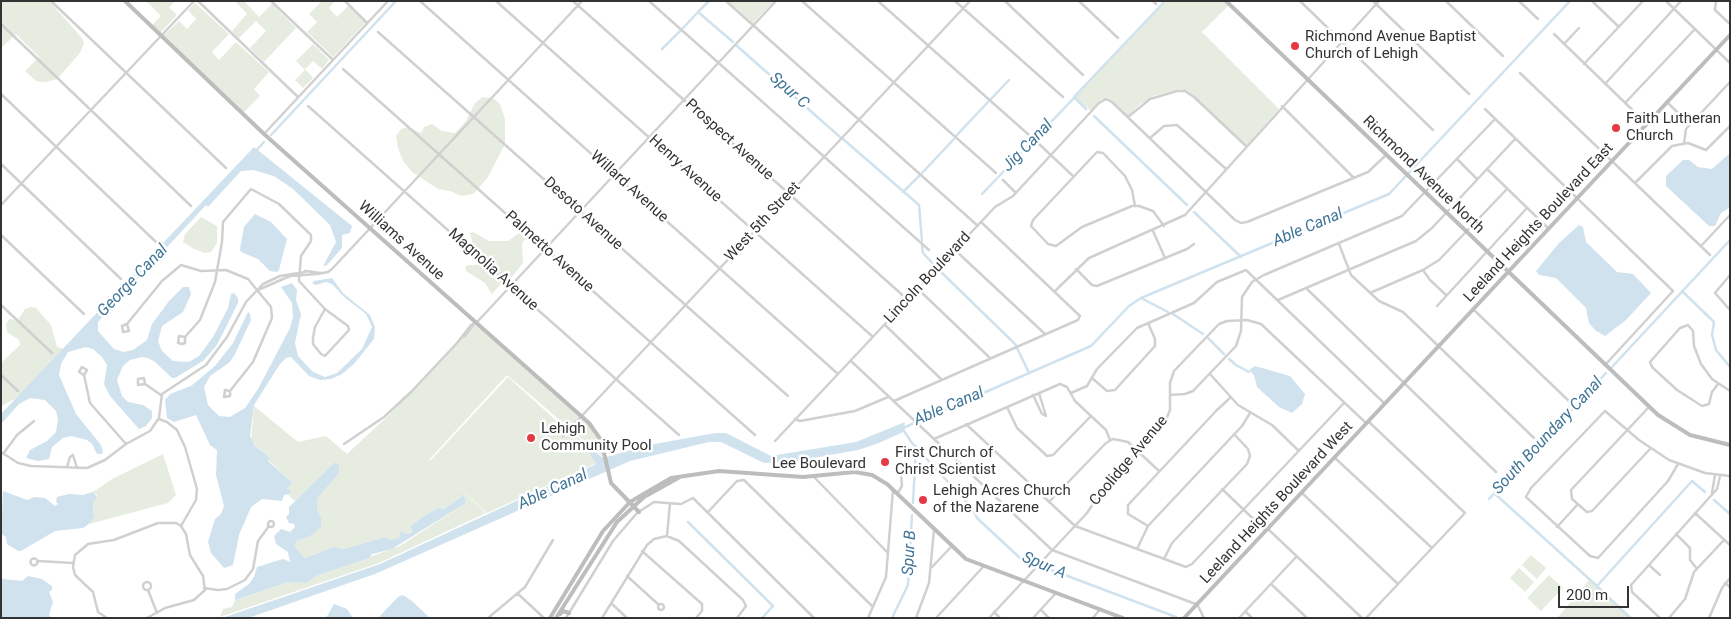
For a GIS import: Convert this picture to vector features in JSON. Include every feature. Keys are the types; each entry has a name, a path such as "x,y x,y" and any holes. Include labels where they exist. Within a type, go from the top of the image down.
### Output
{"main road":[{"name":"Williams Avenue","path":"124,1 264,134 474,323 582,416 598,434 604,453 607,475 613,486 639,512"},
{"name":"Richmond Avenue North","path":"1226,1 1649,407 1669,424 1690,435 1730,445"},
{"name":"Leeland Heights Boulevard East","path":"1385,404 1730,35"},
{"name":"Leeland Heights Boulevard West","path":"1184,618 1385,404"},
{"name":"Lee Boulevard","path":"550,618 610,522 632,504 682,476 719,471 814,477 862,472 877,477 893,490 951,547 966,558 1123,618"},
{"name":"Lee Boulevard","path":"556,617 614,526 632,504"},
{"path":"570,594 580,574 578,572"},
{"path":"564,604 568,616"},
{"path":"556,617 562,612 568,616"}],"street":[{"path":"51,1 226,168"},
{"path":"1,205 196,1 298,97"},
{"path":"271,1 333,60"},
{"path":"345,1 367,23"},
{"path":"264,134 388,1"},
{"name":"Willard Avenue","path":"420,1 838,374"},
{"name":"Henry Avenue","path":"496,1 873,337"},
{"name":"Prospect Avenue","path":"573,1 908,300"},
{"path":"161,395 206,365 227,337 238,313 258,290 276,281 299,274 309,272 323,273 332,269 582,1"},
{"path":"649,1 930,250"},
{"path":"726,1 978,226"},
{"path":"344,444 392,410 465,336 474,323 776,1"},
{"path":"802,1 996,173"},
{"path":"878,1 1029,135"},
{"path":"955,1 1063,97"},
{"name":"West 5th Street","path":"563,436 970,1"},
{"path":"1005,1 1083,75"},
{"path":"1079,1 1118,38"},
{"path":"1300,1 1433,130"},
{"path":"1373,1 1469,94"},
{"path":"1055,291 1093,256 1182,218 1379,1"},
{"path":"1446,1 1503,56"},
{"path":"1519,1 1538,19"},
{"path":"1592,1 1619,27"},
{"path":"1584,64 1643,1"},
{"path":"1666,1 1730,63"},
{"path":"1605,84 1682,1"},
{"path":"1720,1 1716,3 1715,10 1730,24"},
{"path":"1,24 191,206"},
{"path":"1564,44 1579,28"},
{"path":"1625,103 1694,29"},
{"name":"Desoto Avenue","path":"378,32 788,396"},
{"path":"1554,34 1646,124"},
{"name":"Palmetto Avenue","path":"343,70 755,435"},
{"path":"1520,73 1710,255"},
{"path":"1684,143 1685,132 1690,125 1730,82"},
{"path":"1246,146 1192,95 1181,90 1146,101 1128,117 1235,220 1244,223 1371,170 1386,155"},
{"path":"1,94 156,242"},
{"name":"Lincoln Boulevard","path":"775,441 981,222 996,207 1016,193 1106,99 1128,117"},
{"path":"1667,102 1690,125"},
{"name":"Magnolia Avenue","path":"308,106 678,434"},
{"path":"1282,106 1354,178"},
{"path":"1485,109 1673,291 1605,366"},
{"path":"1170,395 1193,391 1238,344 1242,320 1242,294 1255,280 1397,219 1426,193 1495,119"},
{"path":"1150,138 1164,126 1177,125 1226,169"},
{"path":"1635,183 1668,149 1684,143 1706,150 1730,126"},
{"path":"1277,301 1416,241 1446,213 1515,139"},
{"path":"1038,143 1073,176"},
{"path":"1135,206 1132,190 1125,176 1102,153 1098,152 1073,176 1031,224 1034,231 1053,246 1082,227 1135,206 1151,210 1164,226"},
{"path":"1457,159 1477,179"},
{"path":"1,164 121,279"},
{"path":"1487,169 1549,229"},
{"path":"1003,180 1016,193"},
{"path":"1370,293 1424,270 1449,251 1507,189"},
{"path":"185,337 195,327 204,313 218,270 223,222 251,190 278,204 311,235 312,241 301,256 299,274 301,284 324,309 348,326 349,330 325,356 313,344 315,327 324,309"},
{"path":"1437,306 1528,208"},
{"path":"1701,246 1730,215"},
{"path":"894,401 1078,320 1080,316 981,222"},
{"path":"1153,230 1165,258"},
{"path":"1,235 84,314"},
{"path":"1076,270 1092,285 1097,286 1194,244"},
{"path":"1339,244 1351,275 1382,303 1401,311 1534,438"},
{"path":"955,250 1044,334"},
{"path":"127,324 150,295 178,266 184,264 194,270 218,270 241,275 258,290 271,306 272,318 253,362 230,391"},
{"path":"1071,393 1087,386 1097,369 1131,332 1194,304 1217,282 1246,270 1385,404"},
{"path":"1424,270 1430,280 1446,295"},
{"path":"299,274 309,272"},
{"path":"1730,275 1716,290 1715,295 1730,310"},
{"path":"1306,288 1496,472"},
{"path":"918,289 990,358"},
{"path":"1,305 52,353"},
{"path":"1474,310 1572,404"},
{"name":"Coolidge Avenue","path":"989,618 1087,514 1104,486 1166,420 1170,410 1170,380 1177,366 1216,326 1225,321 1253,320 1264,326 1344,403 1465,512 1432,548"},
{"path":"1092,378 1107,391 1115,390 1154,346 1154,336 1148,323"},
{"path":"1718,384 1712,392 1709,404 1702,406 1677,390 1651,364 1651,359 1686,324 1693,331 1696,350 1701,364 1718,384 1730,391"},
{"path":"884,325 941,379"},
{"path":"850,361 1052,550 1197,604 1204,618"},
{"path":"1210,374 1231,397 1250,413 1272,425 1299,451"},
{"path":"1,375 18,391"},
{"path":"84,375 90,403 126,444"},
{"path":"145,384 161,395"},
{"path":"934,439 1060,384 1066,385 1075,401 1108,432 1110,440"},
{"path":"1033,395 1042,414 1046,416 1039,393"},
{"path":"34,421 17,435 2,453 18,463 31,466 86,468 105,460 126,444 150,432 159,419 161,395"},
{"path":"795,420 800,421 855,411 888,397"},
{"path":"1148,526 1131,516 1127,508 1159,471 1231,397"},
{"path":"966,424 1075,526 1188,567 1344,403"},
{"path":"1006,407 1017,428 1047,456 1053,455 1091,416"},
{"path":"1649,407 1571,490 1570,496 1587,512 1592,511 1650,449"},
{"path":"1678,464 1668,481 1604,553 1595,559 1557,527 1526,497 1531,488 1605,411 1650,449 1678,464 1715,475 1730,476"},
{"path":"1136,549 1148,526 1234,434 1250,413"},
{"path":"159,419 167,422 177,430 185,448 197,490 196,500 181,526"},
{"path":"1164,559 1172,544 1247,464 1250,456 1247,446 1234,434"},
{"path":"1049,502 1110,440 1126,440 1159,471"},
{"path":"67,467 70,457 73,455 76,459 77,468"},
{"path":"1222,489 1364,618 1432,548 1335,458"},
{"path":"897,494 902,486 901,474"},
{"path":"1710,496 1715,475"},
{"path":"1660,618 1630,590 1632,582 1710,496 1718,486 1720,475"},
{"path":"814,477 888,553"},
{"path":"708,512 737,481 742,479 873,607"},
{"path":"868,618 886,577 893,490"},
{"path":"1302,493 1398,584"},
{"path":"573,618 568,616 618,534 639,512 654,502 683,503 693,498 814,618"},
{"path":"667,536 670,503"},
{"path":"1557,527 1578,504"},
{"path":"1695,514 1730,545"},
{"path":"107,618 98,612 93,592 75,575 73,563 79,550 88,544 114,540 158,523 176,523 181,526 186,534 190,555 203,576 204,588 202,594 194,600 165,608 146,618"},
{"path":"204,588 227,589 245,580 253,569 258,541 269,526"},
{"path":"916,618 928,587 934,530"},
{"path":"1676,534 1690,548 1690,560 1697,569"},
{"path":"602,618 642,551 652,540 667,536 676,539 687,548 743,600 746,606 737,618"},
{"path":"488,618 527,584 553,540"},
{"path":"1669,618 1685,598 1697,569 1724,540"},
{"path":"931,568 951,547"},
{"path":"642,551 703,607 696,618"},
{"path":"1239,618 1297,556"},
{"path":"38,562 73,563"},
{"path":"1649,565 1660,574"},
{"path":"936,618 983,566"},
{"path":"627,576 659,605"},
{"path":"1709,618 1730,578"},
{"path":"1726,583 1730,587"},
{"path":"1271,584 1307,618"},
{"path":"148,590 157,612"},
{"path":"517,593 544,618"},
{"path":"1033,618 1056,593"},
{"path":"611,603 627,618"},
{"path":"1041,610 1049,618"},
{"path":"1093,618 1100,610"},
{"path":"1245,611 1252,618"},
{"path":"994,612 1000,618"},
{"path":"918,613 922,618"}],"shaded area":[{"path":"1,1 49,1 82,38 84,43 80,53 57,79 46,82 36,81 25,71 39,57 16,34 1,48"},
{"path":"146,1 175,1 169,7 177,15 160,33 152,25 161,16"},
{"path":"235,1 244,1 259,17 272,4 296,28 264,62 250,48 266,31 256,21 239,38 232,31 247,14"},
{"path":"322,1 335,1 329,8 337,17 348,6 365,23 333,57 307,32 317,22 309,14"},
{"path":"728,1 774,1 753,23"},
{"path":"1166,1 1225,1 1229,5 1202,32 1279,109 1247,145 1188,91 1180,89 1153,96 1139,105 1128,116 1108,98 1101,100 1091,111 1074,96"},
{"path":"195,3 229,34 212,52 219,60 236,42 269,72 254,89 260,96 243,113 163,36 179,21 187,29 196,19 188,10"},
{"path":"313,44 329,60 322,69 313,61 305,69 313,78 303,88 295,80 305,70 296,61"},
{"path":"483,97 494,99 500,104 505,119 505,144 488,177 477,190 473,194 461,196 450,191 438,189 412,172 403,161 398,148 396,136 401,129 408,127 421,133 424,127 432,124 442,131 455,133 466,121 475,103"},
{"path":"201,217 217,226 217,243 211,252 205,253 183,242 185,234"},
{"path":"473,232 489,241 508,241 519,233 525,238 522,244 523,263 511,278 501,284 492,294 485,283 466,271 465,267 476,265 479,262 471,245 470,233"},
{"path":"36,308 51,325 57,347 63,349 17,398 1,406 1,363 20,345 19,340 7,332 6,324 9,319 18,320 25,309"},
{"path":"475,323 589,424 598,437 603,457 507,375 429,460 486,513 379,563 220,617 223,609 232,607 235,600 288,582 306,583 318,575 400,546 466,503 464,495 444,509 438,508 410,526 413,531 400,538 390,540 385,537 342,549 334,547 305,558 294,546 297,541 312,535 321,517 317,509 317,499 339,473 339,465 335,462 295,501 288,495 290,494 286,489 288,478 268,460 270,458 251,442 254,406 298,442 326,436 347,454 388,416"},
{"path":"508,377 601,461 487,513 430,461"},
{"path":"163,454 176,495 168,503 89,524 94,514 93,503 97,495 93,492 112,479"},
{"path":"1531,555 1546,568 1537,579 1522,565"},
{"path":"1519,568 1534,582 1525,592 1510,578"},
{"path":"1549,575 1563,588 1541,611 1527,598"},
{"path":"1590,579 1633,618 1557,618"}],"water":[{"path":"254,147 352,226 350,233 342,235 342,248 327,265 323,266 336,242 330,225 293,189 274,176 253,170 241,171 208,207 206,205 98,322 98,331 114,349 124,352 133,350 147,340 152,324 169,301 183,287 189,287 191,294 183,312 162,326 158,341 162,351 173,361 189,362 199,356 213,337 228,308 231,294 234,293 238,298 238,303 217,345 203,361 175,378 172,378 154,361 147,358 142,357 130,360 123,366 117,380 122,396 128,402 143,405 152,411 152,418 146,426 139,429 110,396 104,384 107,365 102,357 93,349 86,347 68,352 61,364 59,375 76,414 101,445 103,452 102,454 97,454 92,444 87,440 71,436 63,438 52,447 49,459 38,461 26,458 30,450 47,441 56,432 58,419 56,411 45,400 30,398 19,404 1,424 1,414"},
{"path":"1730,153 1730,207 1721,213 1715,226 1709,226 1666,186 1666,176 1683,160 1689,160 1698,167 1712,169"},
{"path":"255,214 271,222 287,239 277,272 270,271 258,259 241,252 244,227"},
{"path":"1579,225 1583,227 1586,242 1617,272 1633,274 1651,293 1626,320 1605,336 1595,330 1589,323 1586,308 1556,278 1539,275 1536,271 1559,243"},
{"path":"332,278 343,293 370,315 375,327 374,339 354,364 342,374 331,379 320,380 309,376 291,357 286,358 280,364 254,405 250,436 254,445 270,458 268,461 292,482 287,489 291,491 290,494 284,495 282,501 262,499 251,507 239,535 233,565 224,568 211,553 208,542 215,519 221,514 224,506 216,475 217,450 210,445 196,415 174,422 167,418 165,400 170,394 191,386 215,366 233,343 248,312 251,320 235,354 230,362 210,376 204,387 208,405 219,416 230,417 245,408 258,389 290,328 293,317 292,303 281,287 292,283 297,290 296,300 301,314 295,343 298,356 313,372 325,377 337,373 362,349 372,327 366,314 344,297 332,284 326,282 316,285 312,283"},
{"path":"1255,366 1290,376 1305,394 1302,404 1292,413 1279,407 1257,387 1254,375 1249,370"},
{"path":"905,422 903,432 879,443 858,450 797,461 764,463 721,442 709,442 630,461 375,574 248,618 222,618 380,564 596,464 589,452 572,433 603,458 644,446 715,433 726,433 771,456 856,442"},
{"path":"335,462 339,465 339,473 317,499 321,527 312,535 297,541 294,546 305,558 334,547 343,549 385,537 390,540 399,538 400,532 408,534 413,531 410,526 438,508 444,509 464,495 466,503 392,549 372,554 369,558 318,575 306,583 288,582 235,600 235,594 249,584 254,577 257,567 283,559 290,562 288,552 276,544 274,536 281,529 290,532 295,527 294,524 289,523 286,517 289,514 289,507"},
{"path":"3,491 27,500 35,497 45,498 55,506 58,504 56,501 57,497 69,494 83,495 93,492 97,497 93,503 94,517 83,528 55,531 18,551 7,544 6,537 1,534"},
{"path":"28,576 42,579 52,586 52,590 49,592 53,602 49,615 51,618 1,618 1,577 3,579 22,581"},
{"path":"403,595 430,618 378,618 398,597"},
{"path":"334,604 347,609 353,618 326,618"}],"waterway":[{"name":"George Canal","path":"271,135 396,1"},
{"name":"Spur C","path":"698,12 709,1"},
{"name":"Jig Canal","path":"1086,109 1074,97 1165,1"},
{"name":"Able Canal","path":"903,428 1091,346 1129,306 1141,298 1389,194 1570,1"},
{"name":"Spur C","path":"683,28 698,12 733,42"},
{"name":"Spur C","path":"662,49 680,31"},
{"name":"Spur C","path":"737,46 840,137"},
{"path":"991,99 1009,80"},
{"name":"Jig Canal","path":"982,194 1074,98"},
{"path":"956,136 988,102"},
{"name":"Jig Canal","path":"1094,116 1187,205"},
{"name":"Spur C","path":"843,139 919,205 922,241"},
{"path":"922,173 954,139"},
{"name":"George Canal","path":"255,152 264,142"},
{"path":"903,192 919,176"},
{"name":"Jig Canal","path":"1194,212 1241,257"},
{"name":"South Boundary Canal","path":"1612,367 1730,240"},
{"name":"Spur C","path":"922,246 923,253 936,267"},
{"name":"Spur C","path":"939,270 1016,345"},
{"path":"1682,291 1714,322 1712,335 1716,350 1730,367"},
{"path":"1141,298 1168,312"},
{"path":"1173,314 1203,334"},
{"path":"1208,338 1224,354"},
{"name":"Spur C","path":"1017,348 1029,373"},
{"path":"1229,359 1249,372"},
{"name":"South Boundary Canal","path":"1489,499 1606,373"},
{"name":"Spur A","path":"902,428 912,443 972,508 977,518 1020,558 1176,617"},
{"name":"Spur B","path":"913,503 916,446"},
{"path":"1494,493 1597,586 1692,481 1705,492"},
{"path":"1714,500 1730,514"},
{"name":"Spur B","path":"892,618 908,585 912,515"},
{"path":"688,522 773,606 762,618"},
{"path":"1597,586 1630,618"}],"place":[{"name":"Richmond Avenue Baptist Church of Lehigh","path":"1295,46"},
{"name":"Faith Lutheran Church","path":"1616,128"},
{"name":"Lehigh Community Pool","path":"531,438"},
{"name":"First Church of Christ Scientist","path":"885,462"},
{"name":"Lehigh Acres Church of the Nazarene","path":"923,500"}]}
